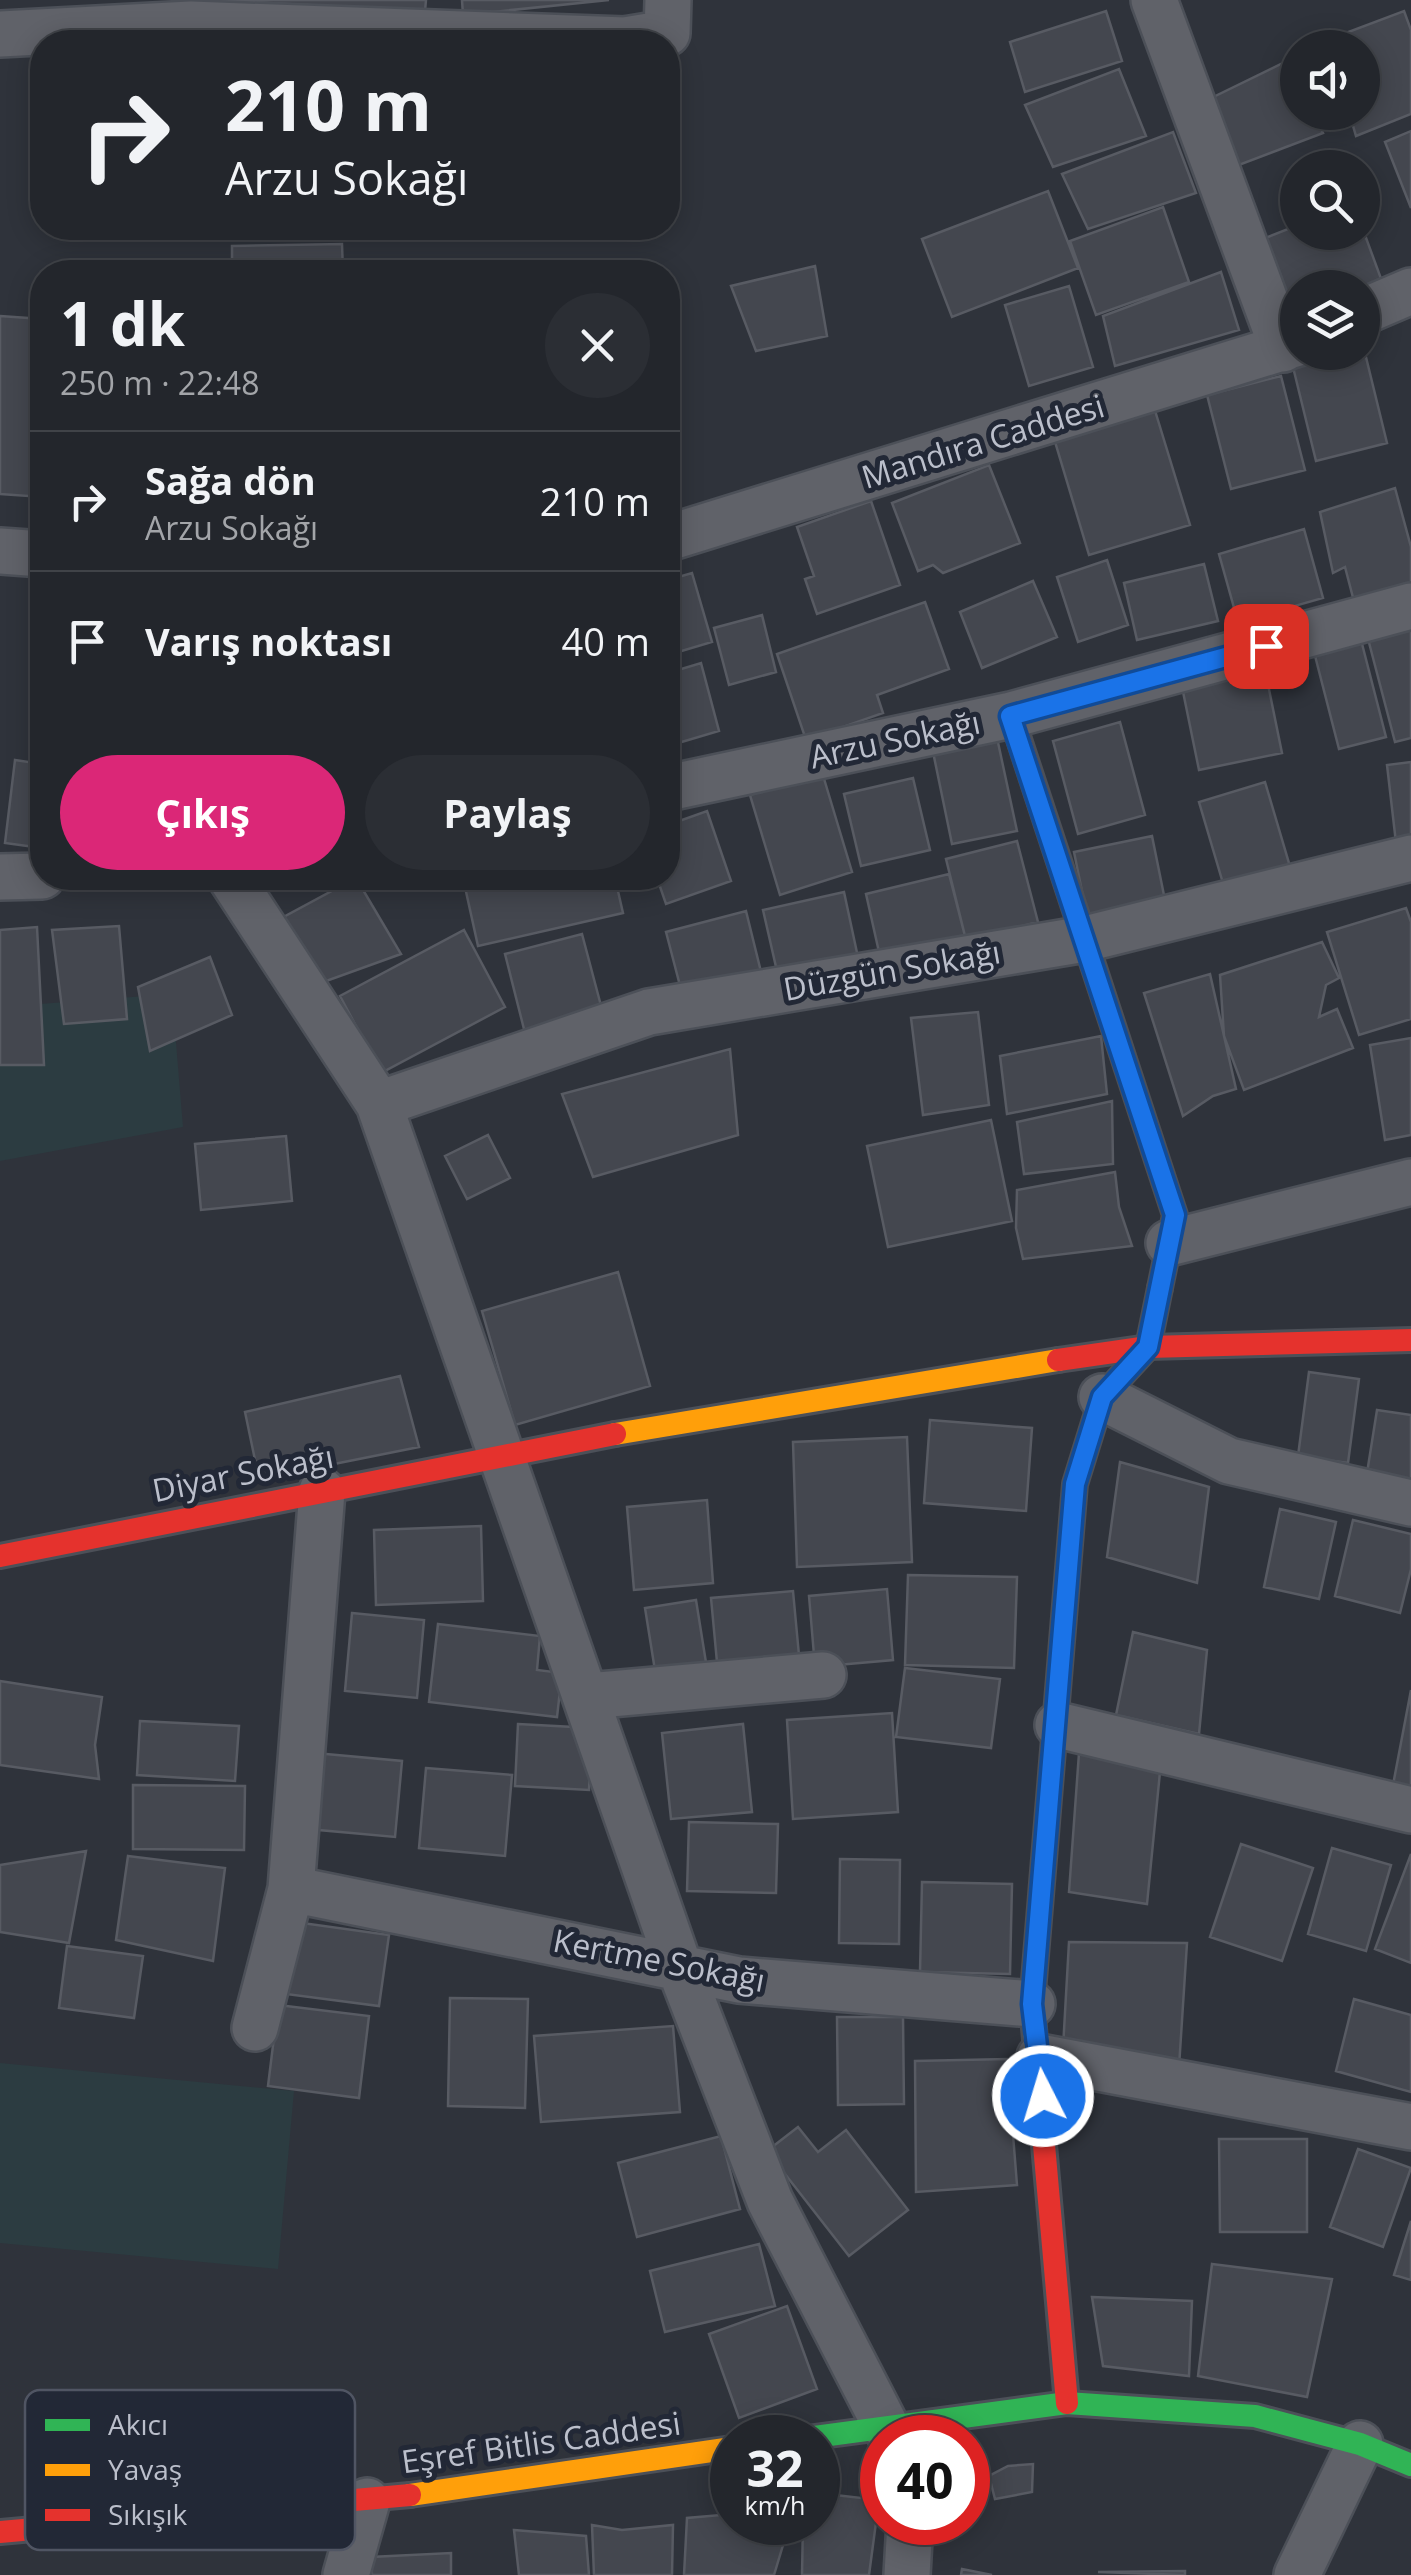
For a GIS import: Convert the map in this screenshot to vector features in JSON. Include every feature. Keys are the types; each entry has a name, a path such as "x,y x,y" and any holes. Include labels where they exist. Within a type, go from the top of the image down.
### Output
{"street":[{"path":"667,30 668,0"},
{"path":"1154,0 1280,321"},
{"path":"76,30 191,24 354,30"},
{"path":"0,34 30,32"},
{"path":"1380,304 1411,290"},
{"name":"Mandıra Caddesi","path":"680,534 1280,349"},
{"path":"0,551 30,553"},
{"name":"Arzu Sokağı","path":"680,785 1010,716 1411,606"},
{"path":"1010,716 1175,1215 1148,1347 1102,1397 1075,1484 1032,2004 1040,2058 1067,2403"},
{"name":"Düzgün Sokağı","path":"379,1104 649,1012 1086,938 1411,858"},
{"path":"0,877 30,876"},
{"path":"239,890 379,1104 679,1966 770,2201 881,2415"},
{"path":"1169,1243 1411,1182"},
{"name":"Diyar Sokağı","path":"0,1556 498,1455 938,1377 1148,1347 1411,1340"},
{"path":"1102,1397 1229,1461 1411,1503"},
{"path":"255,2028 291,1890 322,1491"},
{"path":"588,1696 823,1675"},
{"path":"1058,1725 1411,1810"},
{"name":"Kertme Sokağı","path":"291,1890 739,1980 1032,2004"},
{"path":"1040,2058 1411,2127"},
{"path":"990,2416 1067,2403 1255,2416 1360,2444 1411,2465"},
{"path":"1297,2575 1360,2444"},
{"name":"Eşref Bitlis Caddesi","path":"355,2502 710,2451"},
{"path":"355,2543 367,2501"},
{"name":"Eşref Bitlis Caddesi","path":"0,2532 25,2530"},
{"path":"907,2575 909,2545"},
{"path":"346,2575 353,2550"}],"shaded area":[{"path":"172,994 183,1127 0,1161 0,1007"},
{"path":"0,2063 294,2091 278,2269 0,2243"}],"building":[{"path":"207,0 426,0 425,11"},
{"path":"462,0 609,0 463,15"},
{"path":"1106,11 1122,61 1025,92 1010,42"},
{"path":"1404,11 1411,30 1411,114 1380,126 1380,30 1354,30"},
{"path":"1280,64 1280,130 1323,133 1231,168 1199,104"},
{"path":"1119,69 1146,136 1053,167 1025,105"},
{"path":"1411,131 1411,208 1385,142"},
{"path":"1173,132 1196,193 1088,229 1062,174"},
{"path":"1048,191 1078,268 952,317 922,239"},
{"path":"1163,207 1189,282 1096,315 1070,241"},
{"path":"1280,232 1280,250 1370,250 1378,270 1280,270 1280,299 1258,241"},
{"path":"342,244 343,260 232,260 232,246"},
{"path":"815,266 827,336 756,351 731,286"},
{"path":"1221,272 1239,330 1115,366 1103,316"},
{"path":"1069,286 1093,367 1029,386 1005,305"},
{"path":"0,316 30,318 30,496 0,494"},
{"path":"1294,370 1369,370 1387,443 1316,461"},
{"path":"1281,376 1305,470 1231,489 1207,395"},
{"path":"1153,404 1190,525 1089,555 1053,435"},
{"path":"989,465 1020,543 943,573 933,565 918,571 892,503"},
{"path":"1395,488 1411,547 1411,588 1356,609 1345,567 1333,573 1320,512"},
{"path":"871,501 900,585 817,614 805,579 814,576 797,527"},
{"path":"1304,529 1323,598 1238,622 1219,554"},
{"path":"1107,560 1128,625 1078,642 1057,577"},
{"path":"1204,564 1218,621 1137,640 1124,583"},
{"path":"692,573 712,642 680,651 680,576"},
{"path":"1033,581 1057,637 982,668 960,612"},
{"path":"925,602 949,669 877,695 883,713 806,740 777,654"},
{"path":"762,615 776,672 729,685 714,628"},
{"path":"1411,623 1411,738 1395,742 1367,635"},
{"path":"1360,636 1386,737 1339,749 1313,648"},
{"path":"1263,660 1282,753 1199,770 1180,677"},
{"path":"701,663 719,731 680,742 680,669"},
{"path":"1120,722 1145,815 1078,834 1053,741"},
{"path":"996,733 1017,831 952,844 932,747"},
{"path":"15,760 30,762 30,846 5,843"},
{"path":"1411,762 1411,842 1396,843 1387,765"},
{"path":"822,772 852,872 780,895 750,795"},
{"path":"913,778 930,850 861,866 844,794"},
{"path":"1265,782 1291,870 1225,890 1199,802"},
{"path":"707,811 731,881 666,904 661,890 680,890 680,821"},
{"path":"1152,836 1168,915 1090,931 1074,852"},
{"path":"1017,841 1038,922 966,940 946,859"},
{"path":"949,874 966,940 881,961 866,894"},
{"path":"334,890 363,890 401,954 318,984 278,920"},
{"path":"466,890 618,890 623,913 478,946"},
{"path":"844,892 859,962 779,980 763,910"},
{"path":"1406,908 1411,922 1411,1019 1359,1035 1327,932"},
{"path":"746,911 763,980 684,1001 666,932"},
{"path":"119,926 127,1019 64,1024 52,930"},
{"path":"37,927 44,1065 0,1065 0,930"},
{"path":"464,930 505,1007 381,1073 340,996"},
{"path":"582,934 604,1017 526,1037 505,954"},
{"path":"1322,942 1339,978 1326,985 1319,1017 1337,1009 1353,1048 1244,1090 1224,1036 1220,975"},
{"path":"210,957 232,1015 150,1051 138,987"},
{"path":"1210,974 1236,1089 1213,1096 1183,1116 1144,993"},
{"path":"978,1012 989,1105 923,1115 911,1018"},
{"path":"1101,1036 1107,1094 1007,1114 1000,1056"},
{"path":"1411,1038 1411,1135 1385,1140 1370,1045"},
{"path":"730,1049 738,1135 593,1177 562,1094"},
{"path":"1112,1101 1113,1164 1024,1174 1017,1122"},
{"path":"991,1120 1012,1221 888,1247 867,1146"},
{"path":"488,1135 510,1178 467,1199 445,1156"},
{"path":"286,1136 292,1201 201,1210 195,1144"},
{"path":"1115,1172 1119,1207 1132,1246 1023,1259 1016,1228 1017,1190"},
{"path":"618,1272 650,1386 515,1425 482,1311"},
{"path":"1309,1372 1359,1379 1348,1463 1298,1456"},
{"path":"400,1376 419,1447 259,1479 245,1412"},
{"path":"1377,1410 1411,1415 1411,1480 1367,1473"},
{"path":"930,1420 1032,1428 1026,1511 924,1503"},
{"path":"907,1437 912,1562 797,1567 793,1442"},
{"path":"1120,1462 1209,1487 1197,1583 1107,1557"},
{"path":"707,1500 713,1583 634,1590 627,1507"},
{"path":"1280,1509 1336,1522 1319,1599 1264,1587"},
{"path":"1353,1520 1411,1534 1411,1569 1400,1613 1335,1596"},
{"path":"481,1526 483,1601 376,1605 374,1530"},
{"path":"908,1575 1017,1577 1014,1668 905,1665"},
{"path":"887,1589 893,1660 815,1667 809,1596"},
{"path":"793,1591 800,1666 718,1673 711,1598"},
{"path":"696,1600 708,1675 657,1683 645,1608"},
{"path":"352,1613 424,1620 417,1698 345,1691"},
{"path":"438,1624 540,1636 537,1670 562,1673 557,1717 429,1702"},
{"path":"1133,1632 1207,1650 1199,1734 1116,1715"},
{"path":"905,1668 1000,1679 991,1748 896,1737"},
{"path":"0,1681 102,1697 95,1745 99,1779 0,1765"},
{"path":"1411,1690 1411,1789 1393,1785"},
{"path":"892,1713 898,1812 793,1819 787,1720"},
{"path":"140,1721 239,1726 235,1781 137,1775"},
{"path":"518,1724 592,1728 589,1790 515,1786"},
{"path":"743,1724 752,1812 671,1819 662,1733"},
{"path":"315,1753 402,1761 395,1837 308,1829"},
{"path":"1079,1753 1160,1772 1147,1904 1069,1892"},
{"path":"426,1768 512,1775 505,1856 419,1848"},
{"path":"133,1785 245,1786 244,1850 133,1849"},
{"path":"689,1822 778,1824 776,1893 687,1891"},
{"path":"1241,1844 1313,1868 1282,1961 1210,1937"},
{"path":"1332,1848 1391,1865 1366,1951 1308,1934"},
{"path":"86,1851 69,1943 0,1932 0,1865"},
{"path":"1411,1854 1411,1963 1375,1949"},
{"path":"128,1856 225,1868 213,1961 116,1940"},
{"path":"840,1859 900,1860 899,1944 839,1943"},
{"path":"922,1882 1012,1884 1010,1974 920,1972"},
{"path":"295,1922 389,1935 379,2006 286,1994"},
{"path":"1069,1942 1187,1943 1179,2067 1063,2048"},
{"path":"67,1946 143,1956 134,2018 59,2008"},
{"path":"450,1998 528,1999 525,2108 448,2106"},
{"path":"1354,1999 1411,2015 1411,2092 1336,2071"},
{"path":"278,2005 369,2016 359,2098 268,2086"},
{"path":"837,2017 903,2017 904,2104 838,2105"},
{"path":"673,2026 680,2112 541,2122 534,2036"},
{"path":"1007,2059 1017,2185 916,2192 915,2061"},
{"path":"798,2127 818,2152 846,2130 908,2210 849,2256 767,2151"},
{"path":"721,2136 740,2209 637,2237 618,2163"},
{"path":"1219,2139 1307,2139 1307,2232 1220,2232"},
{"path":"1358,2149 1411,2168 1383,2247 1330,2227"},
{"path":"1411,2221 1411,2280 1394,2275"},
{"path":"759,2244 775,2306 665,2332 650,2271"},
{"path":"1212,2264 1332,2279 1307,2397 1198,2376"},
{"path":"1092,2297 1192,2301 1189,2376 1103,2366"},
{"path":"787,2306 817,2389 738,2415 709,2334"},
{"path":"1033,2464 1032,2492 995,2499 990,2475 1008,2466"},
{"path":"840,2496 860,2498 860,2545 873,2545 869,2575 802,2575 803,2545 840,2545"},
{"path":"710,2516 710,2545 783,2545 774,2575 684,2575 687,2518"},
{"path":"592,2525 622,2530 673,2525 672,2575 594,2575"},
{"path":"514,2530 586,2536 589,2575 519,2575"},
{"path":"451,2553 451,2575 372,2575 371,2557"},
{"path":"962,2569 992,2575 961,2575"},
{"path":"1185,2571 1185,2575 1098,2572"}],"traffic: fast":[{"path":"840,2434 1067,2403 1255,2416 1360,2444 1411,2465"}],"traffic: slow":[{"path":"1040,2100 1032,2004 1075,1484 1102,1397 1148,1347 1160,1288"},
{"path":"615,1434 1058,1360"},
{"path":"410,2495 710,2451"}],"traffic: jam":[{"path":"1011,715 1175,1215 1160,1288"},
{"path":"1058,1360 1148,1347 1411,1340"},
{"path":"0,1556 615,1434"},
{"path":"1040,2100 1067,2403"},
{"path":"355,2500 410,2495"},
{"path":"0,2532 25,2530"}],"route":[{"path":"1043,2096 1032,2004 1075,1484 1102,1397 1148,1347 1175,1215 1010,716 1266,646"}]}
